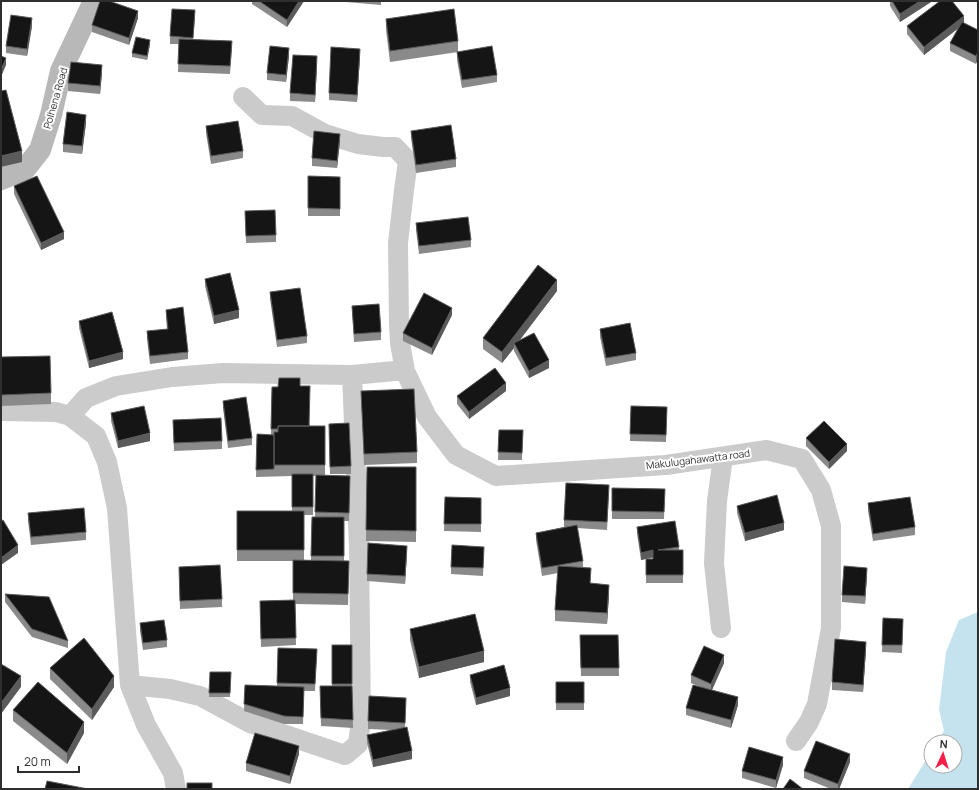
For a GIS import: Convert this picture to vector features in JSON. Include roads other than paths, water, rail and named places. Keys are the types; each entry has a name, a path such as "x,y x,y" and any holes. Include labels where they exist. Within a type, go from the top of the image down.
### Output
{"street":[{"name":"Polhena Road","path":"1,178 25,169 40,150 51,115 62,71 94,1"},
{"name":"Makulugahawatta road","path":"243,97 262,115 292,116 325,134 358,144 395,147 408,161 398,243 400,342 406,371 427,417 456,456 496,476 666,465 766,450 802,459 821,490 831,526 831,628 817,704 809,722 796,741"},
{"path":"70,416 86,398 116,386 172,377 223,373 352,375 406,371"},
{"path":"130,684 170,689 200,696 250,722 345,755 358,744 361,720 359,570 352,375"},
{"path":"1,411 56,412 70,416 96,436 107,462 117,508 130,684 146,725 173,773 176,789"},
{"path":"721,628 714,563 717,501 723,457"}],"water":[{"path":"978,612 978,789 908,789 923,765 923,774 963,774 963,734 942,734 944,731 939,710 946,652 959,620"}]}
